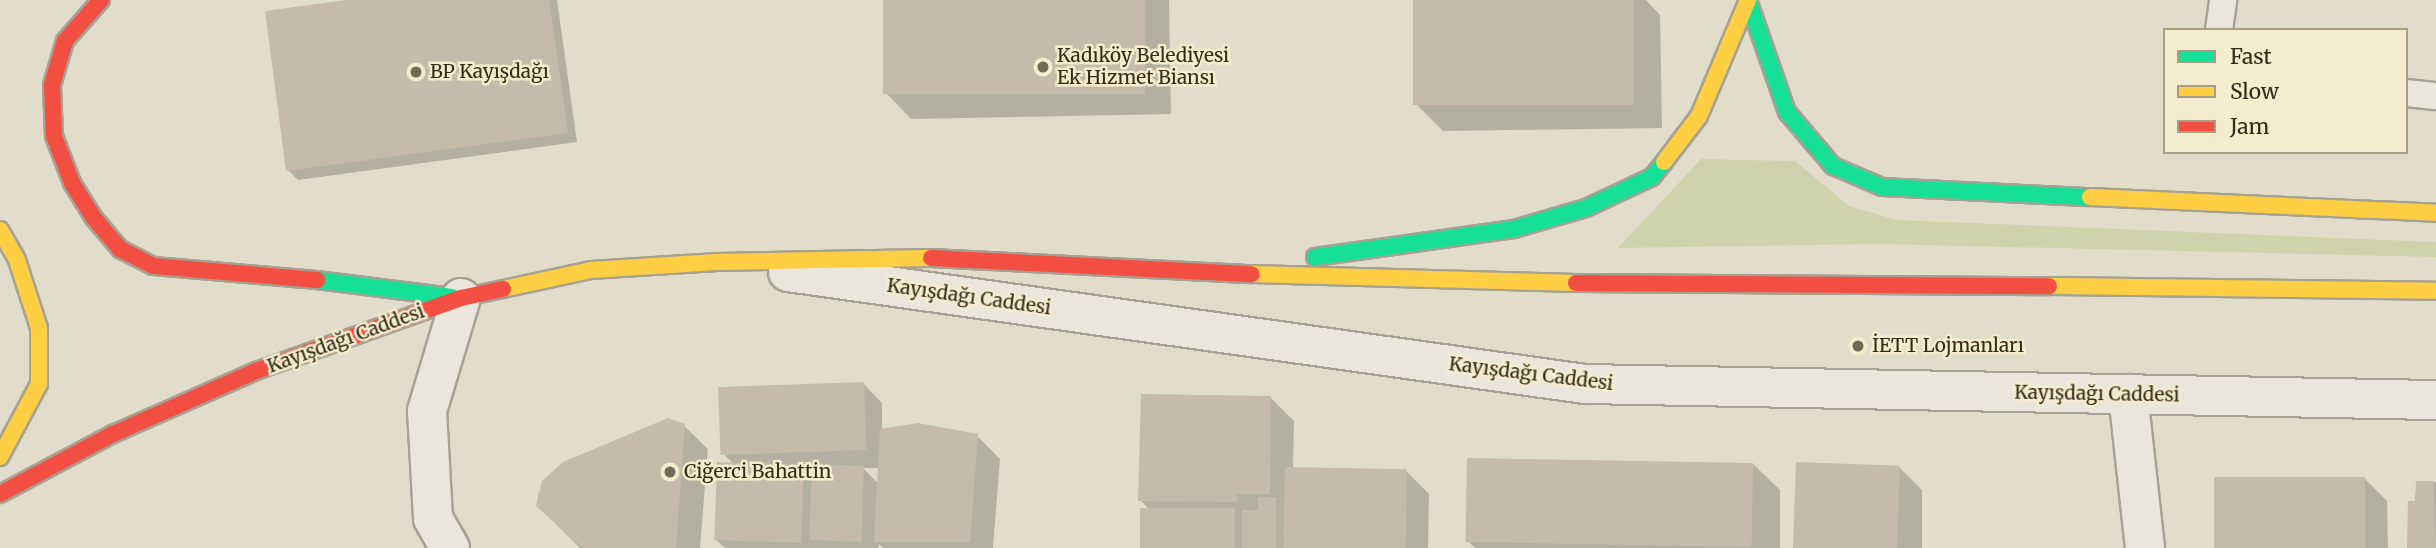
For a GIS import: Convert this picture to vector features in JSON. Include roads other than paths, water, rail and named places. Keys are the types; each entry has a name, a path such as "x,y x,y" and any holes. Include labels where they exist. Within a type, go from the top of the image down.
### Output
{"main road":[{"path":"102,0 65,41 52,85 54,136 72,183 93,217 120,249 153,266 245,271 461,298"},
{"path":"1748,0 1787,112 1833,166 1882,187 2436,213"},
{"path":"1202,273 1514,229 1587,208 1652,177 1699,116 1748,0"},
{"path":"0,230 17,260 39,328 39,384 0,457"},
{"name":"Kayışdağı Caddesi","path":"0,495 113,434 256,371 461,298 591,270 717,262 956,258 1202,273 1734,286 2232,286 2436,291"}],"street":[{"name":"Kayışdağı Caddesi","path":"717,262 1585,384 2436,400"},
{"path":"450,548 433,518 427,411 461,298"},
{"path":"2128,394 2145,548"}],"lane":[{"path":"2219,28 2222,0"},
{"path":"2408,93 2436,96"}],"place":[{"name":"Kadıköy Belediyesi Ek Hizmet Biansı","path":"1043,67"},
{"name":"BP Kayışdağı","path":"416,72"},
{"name":"İETT Lojmanları","path":"1858,346"},
{"name":"Ciğerci Bahattin","path":"670,472"}]}
